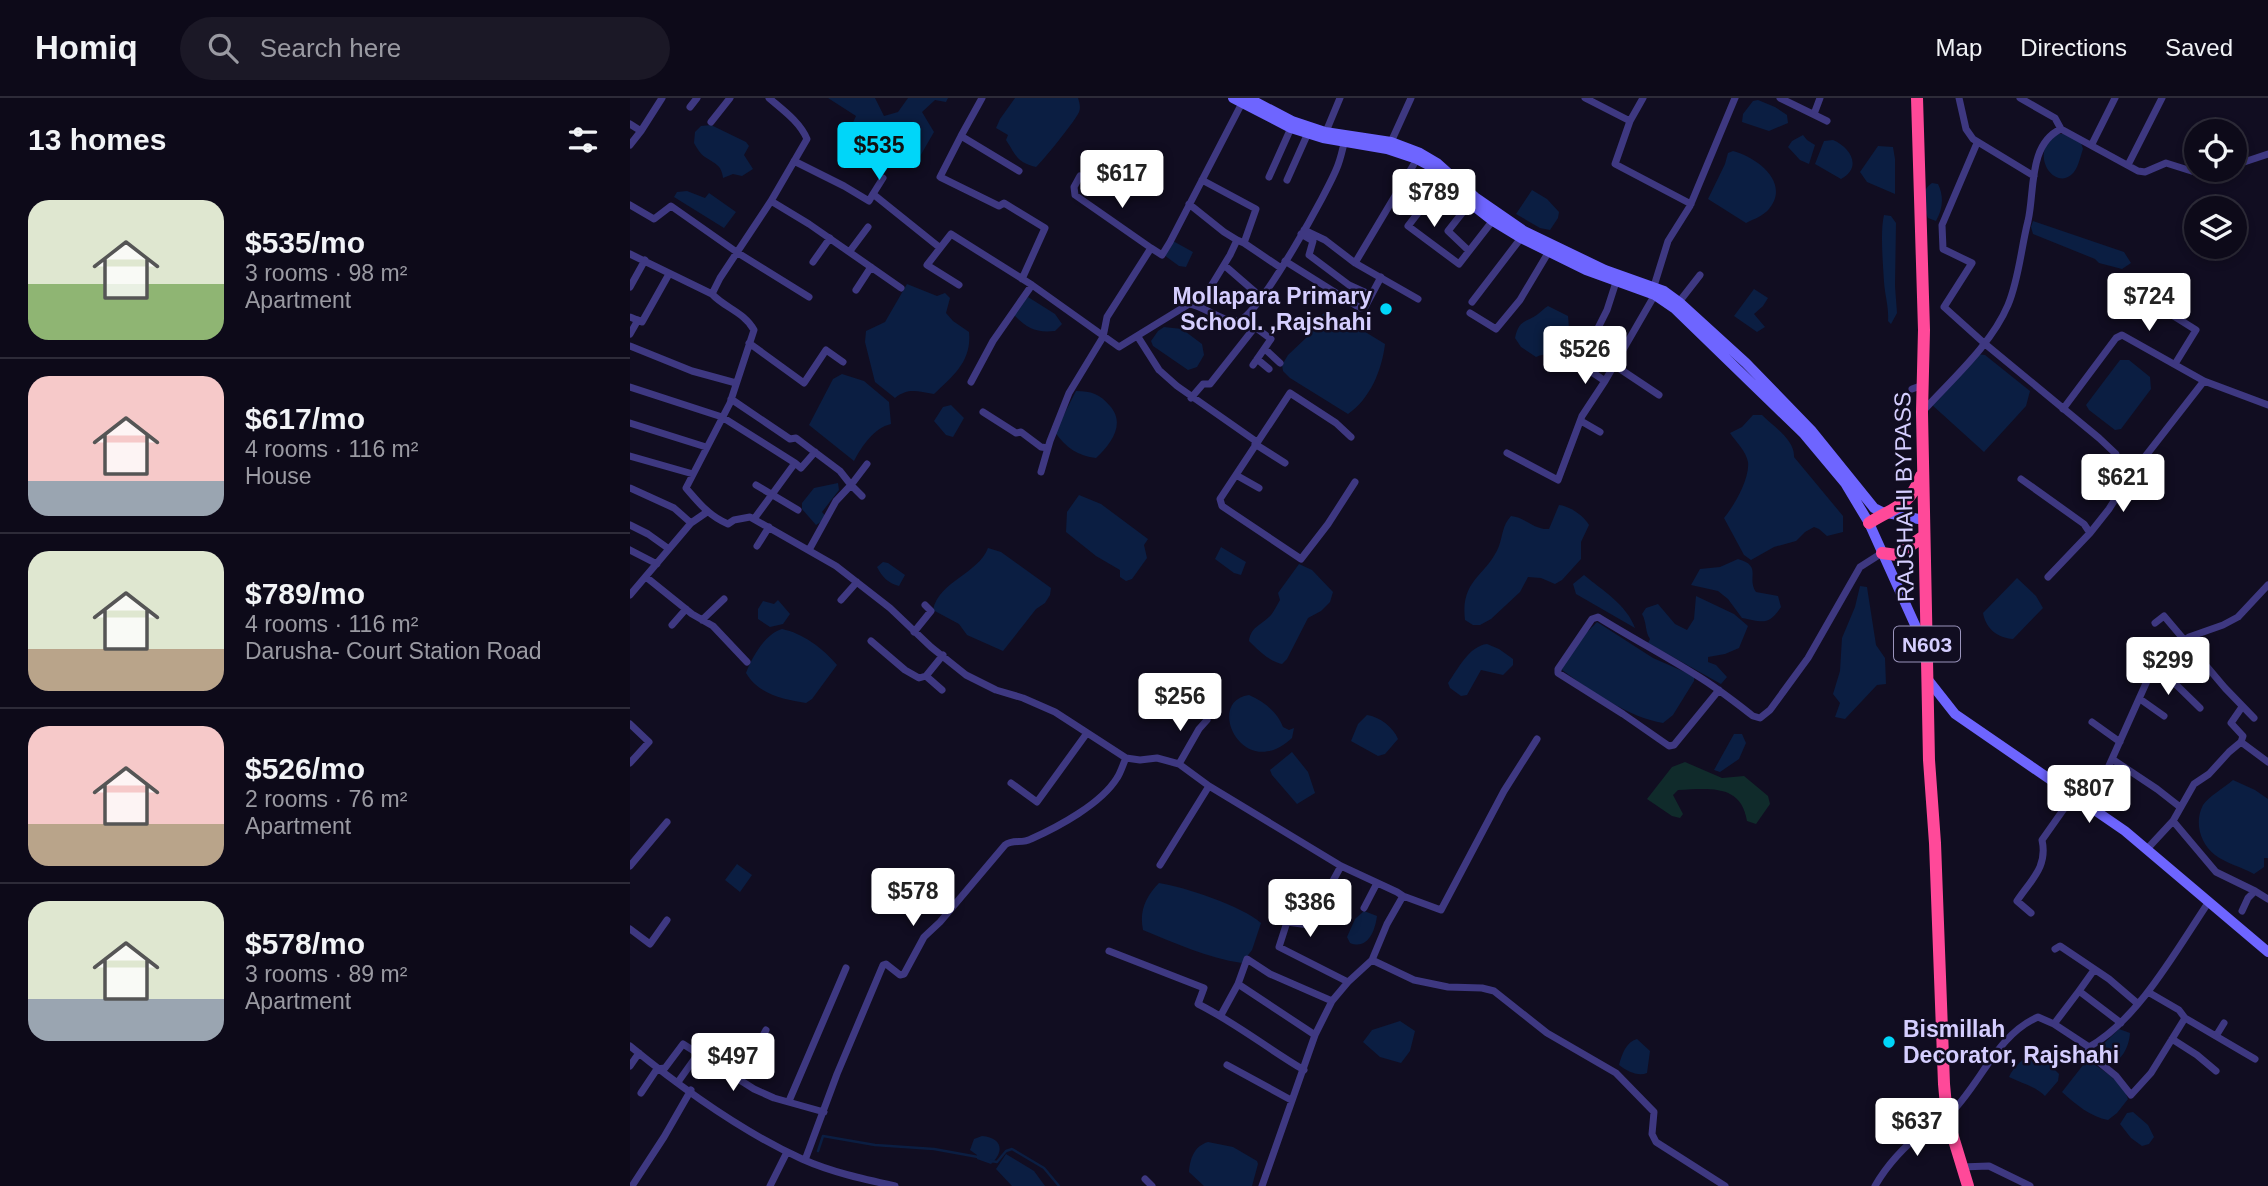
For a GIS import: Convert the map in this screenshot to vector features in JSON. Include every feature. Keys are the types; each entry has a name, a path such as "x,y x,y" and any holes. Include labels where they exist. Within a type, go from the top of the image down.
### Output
{"highway":[{"name":"RAJSHAHI BYPASS","path":"1917,98 1924,330 1917,387 1922,411 1924,467 1929,760 1947,1117 1960,1167 1968,1186"},
{"path":"1869,523 1906,502 1924,467"},
{"path":"1882,553 1898,555 1924,536"}],"street":[{"path":"630,145 662,98"},
{"path":"690,107 697,98"},
{"path":"711,122 730,98"},
{"path":"712,294 807,139 791,117 769,98"},
{"path":"982,98 940,177 999,206 1004,203 1045,228 1022,279"},
{"path":"1324,135 1339,98"},
{"path":"1391,142 1411,98"},
{"path":"1585,98 1630,121"},
{"path":"1643,98 1630,121 1615,164 1691,204"},
{"path":"1507,453 1558,480 1581,421 1656,290 1668,241 1691,204 1735,98"},
{"path":"1780,98 1827,121"},
{"path":"1814,114 1821,98"},
{"path":"1959,98 1966,129 1977,143 2034,176"},
{"path":"2020,98 2055,118 2061,128 2128,165 2145,172 2166,163 2184,169"},
{"path":"2092,144 2115,98"},
{"path":"2128,165 2162,98"},
{"path":"1248,100 1324,135"},
{"path":"1248,100 1291,128 1308,134 1345,139 1417,159 1434,168 1470,203 1618,279"},
{"path":"1080,176 1074,187 1075,195 1161,255 1248,100"},
{"path":"630,124 641,131"},
{"path":"1269,177 1291,128"},
{"path":"1922,411 1984,343 2010,301 2029,217 2038,155 2047,141 2061,128"},
{"path":"1287,180 1308,134"},
{"path":"961,136 1019,171"},
{"path":"1345,139 1391,142 1420,153 1437,163 1521,238 1548,253 1656,290 1679,302 1811,429 1874,508 1924,520"},
{"path":"959,285 927,265 951,234 1032,285 1119,347 1189,304 1228,320 1244,319 1262,298 1302,232 1338,166 1345,139"},
{"path":"1977,143 1942,225 1943,249 1972,263 1944,307 2116,454 2114,463 2130,476"},
{"path":"2247,161 2268,154"},
{"path":"1355,263 1417,159"},
{"path":"794,161 869,201 883,178"},
{"path":"1445,178 1408,226 1459,264 1496,217"},
{"path":"1199,306 1240,241 1256,209 1202,180"},
{"path":"873,194 939,247"},
{"path":"771,201 901,288"},
{"path":"1469,251 1448,231 1470,203"},
{"path":"1189,204 1224,232 1360,308 1365,307 1381,277"},
{"path":"630,205 654,219 671,206 738,253 809,297"},
{"path":"849,251 868,227"},
{"path":"1302,232 1325,240 1355,263 1418,299"},
{"path":"1302,232 1314,242 1309,255 1349,285 1371,295"},
{"path":"813,262 830,238"},
{"path":"1472,302 1521,238"},
{"path":"1041,472 1069,393 1102,337 1107,317 1151,248"},
{"path":"1470,313 1496,329 1520,300 1548,253"},
{"path":"630,254 712,294 736,310 754,330 731,399 686,488 707,512 727,524 742,519 754,519 836,566 890,608 914,632 966,675 996,690 1055,712 1126,758 1157,758 1180,764 1209,786 1340,866 1403,896 1441,910 1504,791 1537,739"},
{"path":"630,287 645,260"},
{"path":"1224,265 1262,298"},
{"path":"856,290 871,267"},
{"path":"630,334 634,318 642,321 669,274"},
{"path":"1679,302 1700,275"},
{"path":"1605,381 1580,364 1607,310 1618,279"},
{"path":"2166,283 2153,303 2196,330 2175,364"},
{"path":"971,382 993,341 1032,285"},
{"path":"1656,290 1804,434 1846,483 1869,523 1927,652"},
{"path":"1244,319 1271,339 1255,362 1269,369"},
{"path":"1191,398 1203,384 1210,384 1255,327"},
{"path":"2063,409 2116,338 2122,335 2204,381 2268,405"},
{"path":"1138,337 1159,370 1191,398 1285,463"},
{"path":"749,343 804,383 825,350 843,362"},
{"path":"630,346 692,371 736,383"},
{"path":"1265,349 1280,363"},
{"path":"1614,365 1659,395"},
{"path":"2048,578 2090,533 2130,476 2204,381"},
{"path":"630,387 722,418 801,468 815,452"},
{"path":"1351,437 1336,423 1290,393 1220,499 1222,506 1301,559 1355,482"},
{"path":"731,399 790,439 796,438 815,452 840,471 862,496"},
{"path":"982,412 1016,433 1021,432 1041,447 1048,448"},
{"path":"1581,421 1600,432"},
{"path":"630,423 706,447"},
{"path":"630,456 693,474"},
{"path":"754,519 795,463"},
{"path":"809,550 836,501 867,464"},
{"path":"1236,475 1259,488"},
{"path":"2021,479 2084,524 2090,533"},
{"path":"756,485 798,510"},
{"path":"630,488 674,508 691,523"},
{"path":"630,595 691,523 707,512"},
{"path":"630,525 649,534 669,549"},
{"path":"757,546 769,527"},
{"path":"630,550 657,564"},
{"path":"1719,690 1674,745 1669,746 1558,673 1558,669 1592,619 1598,617 1719,690 1760,718 1770,710 1808,658 1860,567 1882,553"},
{"path":"646,577 686,609 713,626 747,662"},
{"path":"841,600 857,582"},
{"path":"2090,808 2162,657 2185,640 2238,617 2268,585"},
{"path":"702,620 724,599"},
{"path":"914,632 931,611 925,605"},
{"path":"672,625 686,609"},
{"path":"2155,623 2164,616 2254,718"},
{"path":"872,641 905,670 919,678 926,676 943,655"},
{"path":"2156,665 2200,708"},
{"path":"926,676 942,690"},
{"path":"1929,681 1955,714 2147,849 2268,952"},
{"path":"2140,699 2164,716"},
{"path":"2147,849 2173,821 2194,784 2209,774 2241,742 2243,736 2231,723 2242,707"},
{"path":"1180,764 1189,745 1207,720"},
{"path":"2092,722 2120,742"},
{"path":"630,724 649,742 630,763"},
{"path":"1011,783 1037,802 1087,733"},
{"path":"2241,742 2268,762"},
{"path":"805,1160 837,1074 883,965 886,964 900,975 904,974 928,931 940,922 1005,845 1012,841 1028,841 1069,819 1101,796 1117,779 1126,758"},
{"path":"2112,760 2180,807"},
{"path":"1160,865 1209,786"},
{"path":"2031,913 2017,901 2043,863 2045,851 2042,840 2073,796"},
{"path":"2173,821 2216,872 2268,899"},
{"path":"630,866 667,822"},
{"path":"1340,866 1309,925 1287,922 1279,947 1348,982"},
{"path":"1364,908 1377,883"},
{"path":"2242,911 2255,891"},
{"path":"1262,1186 1315,1035 1332,1001 1372,960 1387,924 1403,896"},
{"path":"2088,1047 2117,1026 2148,992 2208,903"},
{"path":"630,929 650,944 667,920"},
{"path":"2055,949 2060,946 2137,1003"},
{"path":"1109,951 1204,988 1198,1004 1221,1015 1276,1054 1304,1070"},
{"path":"1221,1015 1238,984 1247,959 1270,974 1332,1001"},
{"path":"1372,960 1414,980 1448,987 1494,991 1547,1033 1616,1073 1654,1112 1652,1134 1656,1142 1725,1186"},
{"path":"789,1101 846,968"},
{"path":"2054,1024 2094,970"},
{"path":"1238,984 1315,1035"},
{"path":"2080,991 2121,1023"},
{"path":"2148,992 2179,1010 2185,1018 2255,1059"},
{"path":"1875,1186 1881,1175 1910,1144 1947,1117 2011,1035 2038,1017 2054,1024 2088,1047"},
{"path":"2088,1047 2088,1053 2116,1076 2131,1095 2151,1073 2185,1018"},
{"path":"2216,1036 2224,1023"},
{"path":"739,1080 766,1030"},
{"path":"2172,1039 2216,1071"},
{"path":"657,1069 665,1069 683,1044 739,1080 774,1098 824,1112"},
{"path":"630,1046 657,1069 738,1124 787,1152 856,1177 895,1186"},
{"path":"630,1066 639,1053"},
{"path":"678,1082 698,1054"},
{"path":"1227,1065 1291,1100"},
{"path":"641,1093 657,1069"},
{"path":"632,1186 691,1090"},
{"path":"770,1186 787,1152"},
{"path":"1960,1167 1989,1166 2030,1186"},
{"path":"1145,1179 1152,1186"}],"green space":[{"path":"1685,762 1722,778 1744,776 1768,796 1770,804 1756,824 1747,821 1744,809 1730,794 1711,789 1678,790 1673,795 1683,814 1680,818 1672,816 1647,799 1672,767"}],"water":[{"path":"828,98 875,98 884,116 898,112 908,98 948,98 946,102 935,100 922,112 934,132 915,165 895,154 871,155 847,135 856,116"},
{"path":"1015,98 1079,100 1080,110 1075,118 1036,167 1017,157 1006,140 1008,135 996,128"},
{"path":"1758,100 1787,115 1788,123 1769,131 1742,122 1743,114 1753,101"},
{"path":"711,125 746,142 749,146 744,155 753,169 742,176 733,174 723,178 719,167 702,154 694,143 695,132 701,126"},
{"path":"2057,134 2068,134 2080,140 2083,149 2075,170 2064,178 2051,173 2044,159 2044,150"},
{"path":"1803,135 1815,145 1809,164 1800,160 1788,147 1792,141"},
{"path":"1833,140 1845,147 1852,158 1851,169 1841,179 1815,164 1824,141"},
{"path":"1878,146 1893,147 1895,194 1867,182 1860,172"},
{"path":"1733,151 1751,159 1768,172 1776,189 1775,199 1769,209 1746,223 1708,199 1728,153"},
{"path":"1932,183 1938,184 1942,198 1936,221 1928,218 1924,204 1925,190"},
{"path":"1532,190 1547,199 1559,212 1550,230 1540,228 1516,214"},
{"path":"687,191 705,198 709,193 736,212 724,228 674,197 677,192"},
{"path":"1884,215 1891,216 1896,223 1897,313 1891,324 1888,321 1884,282"},
{"path":"2033,221 2124,252 2131,263 2122,269 2099,263 2033,234"},
{"path":"1173,241 1193,252 1186,267 1179,266 1164,255"},
{"path":"907,284 937,296 945,293 950,298 946,313 969,332 969,342 960,367 934,394 909,391 895,398 875,382 865,342 866,331 885,322"},
{"path":"1754,289 1768,298 1754,314 1765,327 1757,332 1734,316"},
{"path":"1028,297 1055,314 1062,324 1055,331 1032,328 1013,314"},
{"path":"1548,306 1568,316 1569,328 1566,336 1578,346 1568,353 1536,357 1521,347 1515,338 1521,324"},
{"path":"1325,312 1339,322 1344,319 1385,344 1374,383 1363,400 1348,414 1283,371 1282,365 1288,355 1307,337 1312,325"},
{"path":"1164,327 1182,329 1202,344 1204,355 1197,367 1188,370 1153,346 1151,341"},
{"path":"1976,354 1985,355 2030,391 2026,406 1984,452 1931,404"},
{"path":"2120,360 2129,360 2150,377 2151,389 2121,429 2115,430 2086,405"},
{"path":"842,374 864,381 889,402 891,424 874,434 854,461 809,425 833,379"},
{"path":"1076,391 1099,396 1115,413 1115,434 1096,458 1073,450 1055,432"},
{"path":"951,405 964,418 953,437 946,435 934,421 943,407"},
{"path":"1753,415 1762,415 1787,439 1794,457 1843,516 1843,532 1827,536 1814,527 1796,541 1774,547 1751,560 1744,555 1724,518 1741,492 1748,469 1745,454 1730,433 1742,427"},
{"path":"838,483 839,490 822,512 827,518 816,525 802,509 802,503 814,488"},
{"path":"1079,495 1101,504 1148,539 1144,545 1147,558 1132,579 1126,581 1120,577 1120,570 1096,556 1066,532 1067,512"},
{"path":"1559,505 1576,512 1589,525 1581,542 1581,559 1555,584 1541,578 1528,577 1520,592 1491,619 1480,625 1473,625 1465,620 1470,586 1494,556 1504,527 1511,516 1539,528 1549,529"},
{"path":"1221,547 1246,562 1241,575 1215,559"},
{"path":"988,548 1001,552 1051,588 1045,603 1036,609 1003,651 967,635 959,624 933,610 937,600 950,584 976,565"},
{"path":"1738,559 1750,565 1756,592 1778,596 1781,607 1768,620 1742,618 1728,599 1718,591 1691,585 1700,569 1720,567"},
{"path":"883,562 905,575 899,586 881,574 877,567"},
{"path":"1299,564 1312,570 1333,592 1330,602 1308,618 1282,664 1260,652 1249,641 1254,629 1272,613 1280,600 1278,593"},
{"path":"1584,575 1620,605 1635,628 1576,594 1573,584"},
{"path":"2017,578 2036,596 2043,608 2013,639 1994,632 1983,613"},
{"path":"1860,586 1867,587 1876,645 1885,658 1886,684 1877,685 1845,719 1835,717 1840,703 1833,694 1840,671 1842,638 1855,607"},
{"path":"1696,596 1734,614 1748,626 1739,648 1708,657 1708,662 1716,665 1727,677 1721,684 1648,643 1650,639 1642,614 1646,608 1658,604 1675,624 1687,630 1694,619"},
{"path":"778,600 790,614 783,624 770,627 758,619 758,609 763,601 774,604"},
{"path":"1597,622 1653,658 1694,676 1694,681 1673,715 1663,723 1624,709 1562,670 1571,650"},
{"path":"782,629 812,642 837,665 812,699 806,703 781,698 765,691 746,673 765,641"},
{"path":"1487,644 1513,659 1513,665 1503,675 1481,670 1467,695 1461,696 1450,688 1448,683 1469,654"},
{"path":"1249,695 1270,708 1283,727 1289,730 1294,728 1292,738 1274,750 1258,752 1245,746 1235,736 1230,723 1230,711 1236,700"},
{"path":"1367,715 1386,723 1398,739 1385,754 1378,756 1351,741 1358,724"},
{"path":"1734,734 1742,734 1746,743 1739,759 1720,772 1714,770"},
{"path":"1292,752 1308,772 1315,793 1297,804 1270,770"},
{"path":"2233,780 2268,799 2268,858 2264,858 2264,867 2254,874 2215,855 2200,832 2199,818 2203,805"},
{"path":"737,864 752,875 740,892 725,880"},
{"path":"1159,883 1213,898 1241,910 1261,923 1252,950 1242,963 1204,954 1143,930 1145,904"},
{"path":"1364,911 1377,916 1370,938 1362,944 1350,943 1347,937 1355,919"},
{"path":"1400,1021 1415,1031 1410,1051 1401,1063 1380,1057 1363,1042 1372,1030"},
{"path":"2119,1029 2130,1033 2128,1043 2121,1057 2107,1065 2094,1053"},
{"path":"1637,1039 1650,1051 1647,1073 1644,1074 1633,1073 1619,1065 1627,1046"},
{"path":"2036,1051 2059,1074 2058,1081 2045,1096 2009,1077 2020,1062"},
{"path":"2087,1060 2117,1081 2128,1099 2108,1120 2089,1113 2062,1092"},
{"path":"2133,1112 2148,1125 2154,1137 2149,1144 2142,1146 2131,1138 2120,1124 2127,1113"},
{"path":"982,1136 994,1139 999,1146 1000,1150 991,1164 977,1159 977,1155 970,1150 974,1139"},
{"path":"1208,1142 1233,1147 1257,1161 1252,1186 1204,1186 1189,1172 1194,1154"},
{"path":"1006,1154 1034,1171 1045,1186 1012,1186 996,1169"}],"waterway":[{"path":"818,1151 823,1136 978,1157"},
{"path":"991,1161 997,1162 1006,1151 1012,1149 1044,1168 1059,1186"}],"place":[{"name":"Mollapara Primary School. ,Rajshahi","path":"1386,309"},
{"name":"Bismillah Decorator, Rajshahi","path":"1889,1042"}]}
